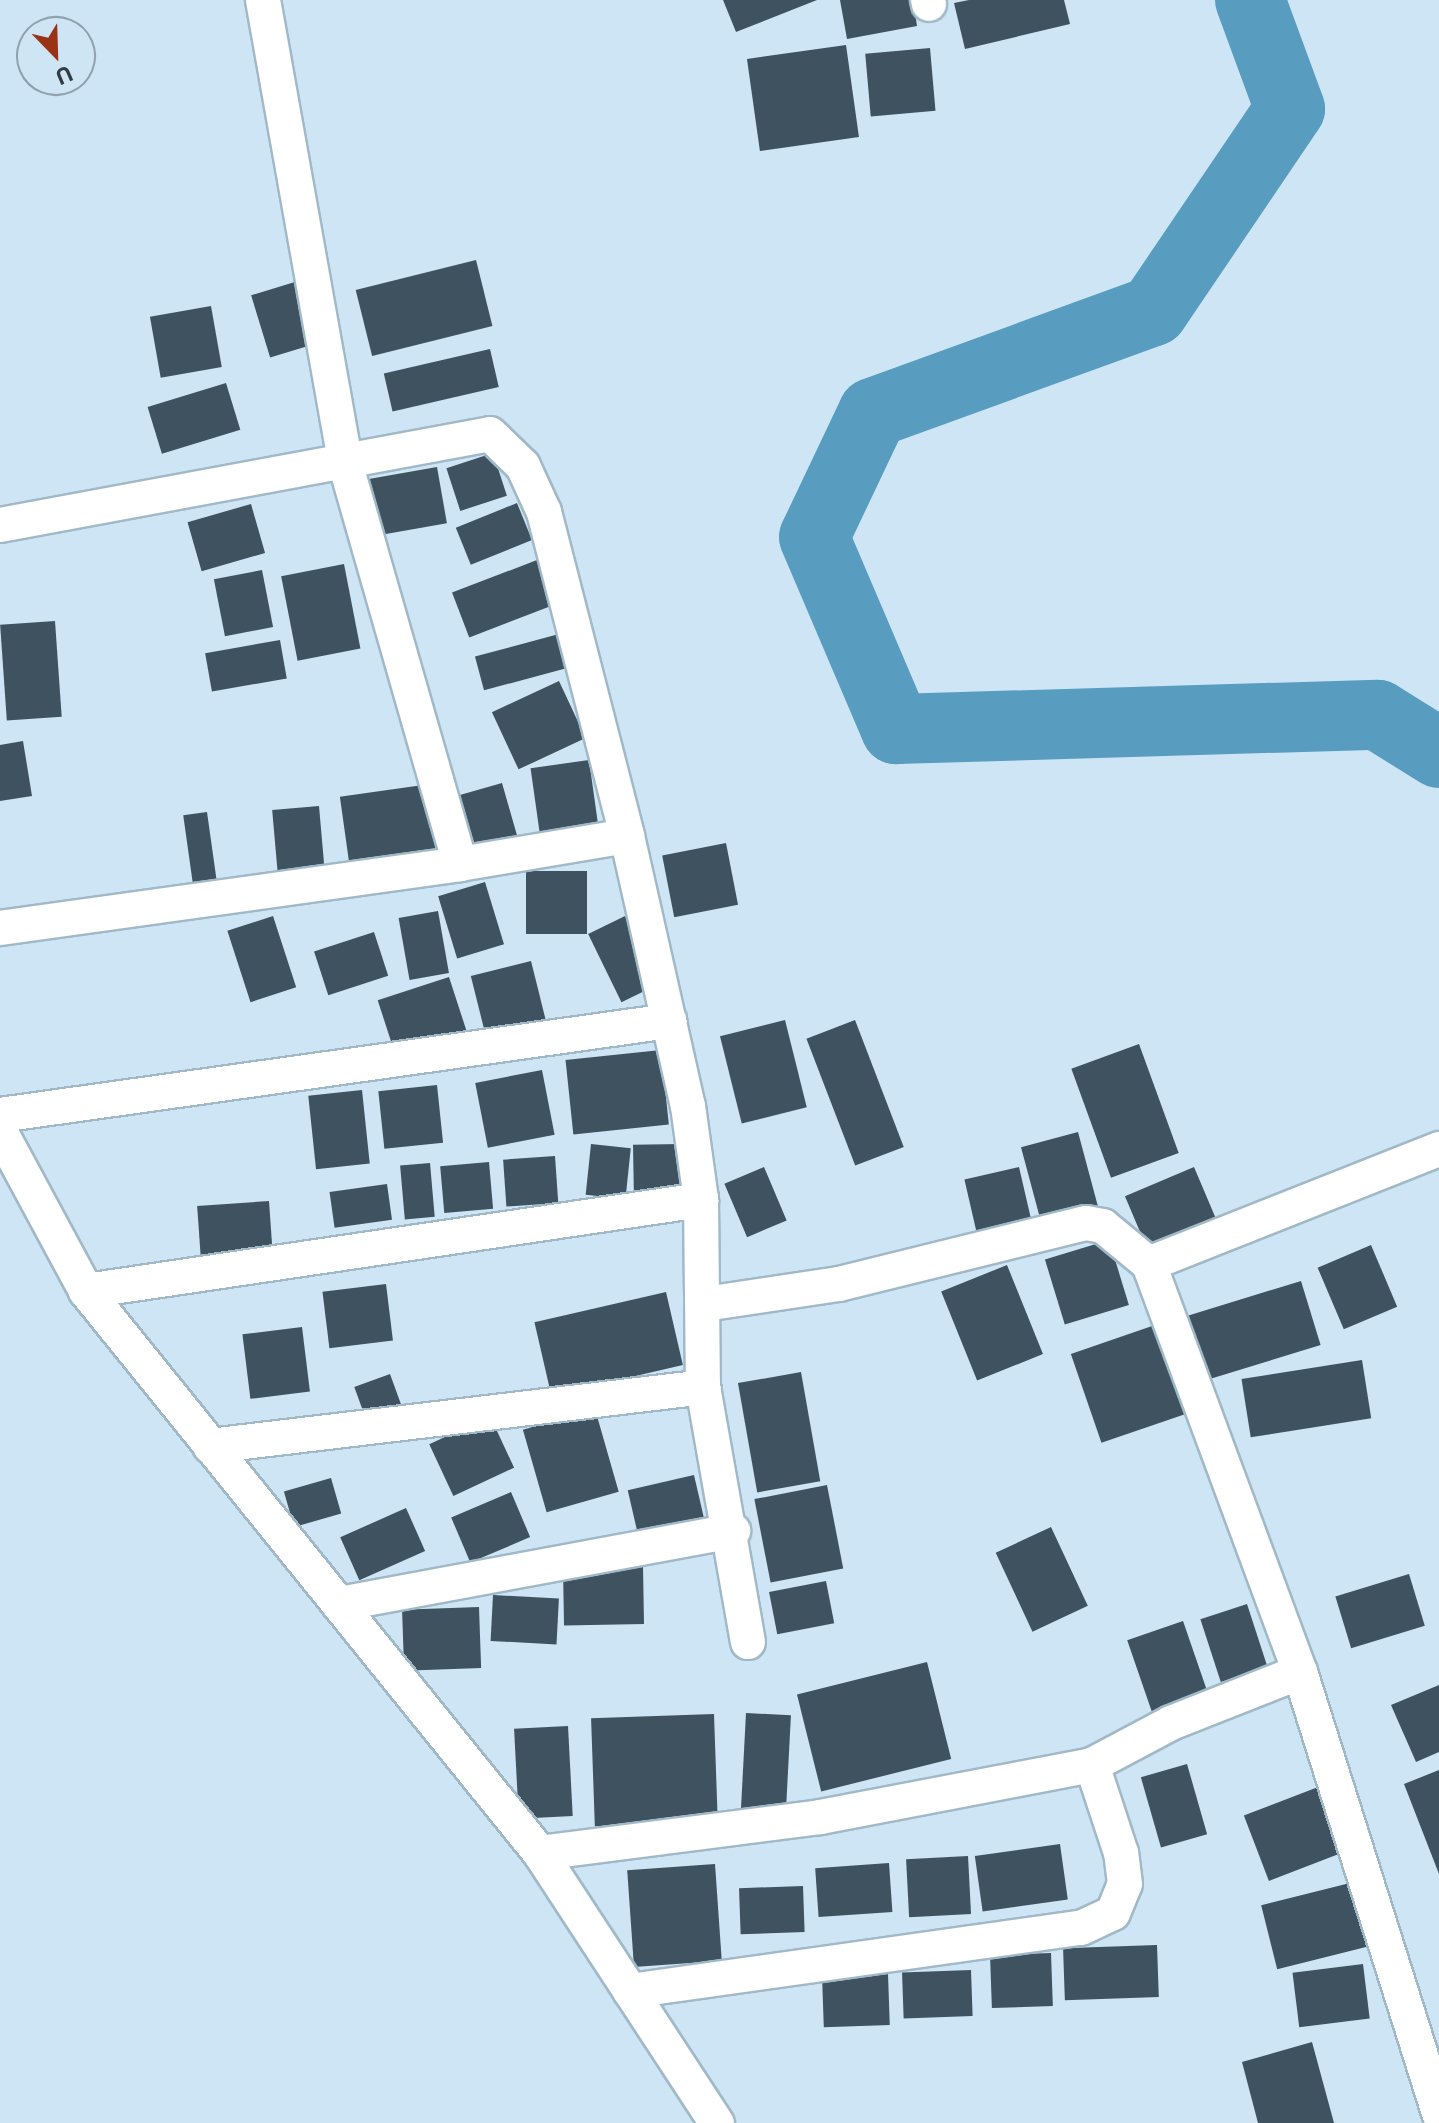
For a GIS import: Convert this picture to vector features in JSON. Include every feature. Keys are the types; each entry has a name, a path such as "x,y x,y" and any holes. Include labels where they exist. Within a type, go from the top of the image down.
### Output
{"street":[{"path":"263,0 346,466 460,864"},
{"path":"0,525 346,466 490,434 523,466 544,512 627,836 669,1021 701,1200 705,1304 703,1387 733,1531 748,1642"},
{"path":"0,928 460,864 627,836"},
{"path":"0,1115 669,1021"},
{"path":"0,1131 86,1291 540,1853 717,2123"},
{"path":"1149,1264 1439,1149"},
{"path":"86,1291 701,1200"},
{"path":"705,1304 839,1284 1086,1223 1103,1226 1149,1264 1300,1672 1439,2114"},
{"path":"210,1446 703,1387"},
{"path":"339,1604 733,1531"},
{"path":"540,1853 820,1817 1092,1765 1171,1723 1300,1672"},
{"path":"630,1991 1081,1928 1113,1913 1125,1884 1121,1853 1092,1765"}],"building":[{"path":"723,0 817,0 736,32"},
{"path":"840,0 913,0 917,26 847,39"},
{"path":"969,0 1064,0 1070,24 965,49 954,3"},
{"path":"846,45 859,137 760,151 747,59"},
{"path":"930,48 935,111 871,116 865,54"},
{"path":"476,260 492,326 372,356 356,290"},
{"path":"298,281 317,343 270,357 251,295"},
{"path":"211,306 222,367 161,378 150,317"},
{"path":"490,349 499,387 393,412 384,374"},
{"path":"226,383 240,430 162,454 148,407"},
{"path":"493,453 507,496 460,511 446,468"},
{"path":"437,467 447,523 373,536 363,480"},
{"path":"517,503 532,540 471,565 456,528"},
{"path":"251,504 265,553 202,571 188,522"},
{"path":"537,560 554,605 469,637 452,593"},
{"path":"344,564 360,648 298,661 281,576"},
{"path":"262,570 273,627 225,636 214,579"},
{"path":"55,621 62,717 7,721 0,625"},
{"path":"559,634 568,668 484,690 475,657"},
{"path":"280,640 287,678 212,692 205,653"},
{"path":"559,681 586,738 519,769 492,712"},
{"path":"23,741 32,796 0,801 0,745"},
{"path":"589,760 599,830 540,839 531,768"},
{"path":"502,783 517,837 467,851 452,797"},
{"path":"430,784 441,861 351,874 340,797"},
{"path":"319,806 325,874 278,878 272,810"},
{"path":"207,812 217,886 194,890 183,815"},
{"path":"726,843 738,905 674,917 662,855"},
{"path":"526,871 587,871 587,934 526,934"},
{"path":"485,882 504,944 457,958 438,896"},
{"path":"438,911 449,973 410,980 399,918"},
{"path":"273,916 296,987 251,1002 227,931"},
{"path":"625,916 658,984 621,1002 588,934"},
{"path":"374,932 388,976 328,995 314,951"},
{"path":"531,961 547,1025 487,1040 471,976"},
{"path":"449,977 466,1030 395,1053 378,1000"},
{"path":"785,1020 807,1107 742,1124 720,1036"},
{"path":"855,1020 904,1147 855,1166 806,1039"},
{"path":"1139,1044 1179,1153 1111,1178 1071,1069"},
{"path":"661,1050 669,1125 573,1135 566,1060"},
{"path":"542,1070 555,1135 488,1148 475,1083"},
{"path":"437,1085 443,1143 384,1149 378,1091"},
{"path":"362,1090 370,1164 316,1169 308,1096"},
{"path":"1078,1132 1101,1217 1044,1232 1021,1147"},
{"path":"591,1144 631,1148 625,1199 586,1195"},
{"path":"681,1144 682,1195 634,1196 633,1145"},
{"path":"555,1156 558,1203 506,1207 503,1160"},
{"path":"489,1162 493,1209 444,1213 440,1166"},
{"path":"430,1163 435,1217 405,1219 400,1166"},
{"path":"764,1167 787,1220 747,1237 724,1184"},
{"path":"1019,1167 1031,1221 977,1233 964,1180"},
{"path":"1194,1167 1221,1231 1152,1261 1125,1196"},
{"path":"387,1184 392,1220 335,1228 330,1192"},
{"path":"269,1201 273,1255 201,1260 197,1206"},
{"path":"1109,1240 1129,1305 1065,1325 1045,1260"},
{"path":"1371,1245 1397,1307 1344,1329 1318,1268"},
{"path":"1007,1265 1043,1354 977,1381 941,1292"},
{"path":"1301,1281 1321,1345 1205,1380 1185,1316"},
{"path":"386,1284 393,1341 329,1348 322,1292"},
{"path":"666,1292 683,1365 551,1395 534,1322"},
{"path":"1155,1325 1186,1414 1101,1443 1071,1354"},
{"path":"302,1327 310,1392 250,1399 242,1334"},
{"path":"1362,1360 1371,1418 1251,1437 1242,1379"},
{"path":"801,1372 820,1481 757,1492 738,1383"},
{"path":"390,1374 403,1410 367,1423 354,1387"},
{"path":"595,1409 619,1492 547,1512 523,1430"},
{"path":"490,1416 514,1468 453,1496 429,1444"},
{"path":"694,1475 705,1522 639,1537 628,1490"},
{"path":"331,1478 341,1514 294,1527 284,1492"},
{"path":"827,1485 843,1568 771,1583 754,1499"},
{"path":"511,1492 530,1537 470,1563 451,1517"},
{"path":"406,1508 425,1551 359,1580 340,1537"},
{"path":"1051,1527 1088,1606 1032,1632 996,1553"},
{"path":"643,1566 644,1624 564,1625 563,1567"},
{"path":"1409,1574 1425,1626 1351,1648 1335,1597"},
{"path":"826,1581 834,1623 777,1634 769,1592"},
{"path":"493,1595 559,1598 557,1644 491,1641"},
{"path":"1247,1604 1267,1667 1221,1682 1200,1619"},
{"path":"479,1607 481,1668 404,1671 402,1610"},
{"path":"1183,1621 1212,1706 1157,1725 1127,1640"},
{"path":"927,1662 951,1759 821,1791 797,1694"},
{"path":"1439,1685 1439,1752 1416,1762 1391,1705"},
{"path":"746,1713 791,1715 786,1814 741,1812"},
{"path":"714,1714 718,1822 595,1826 591,1718"},
{"path":"568,1726 573,1816 519,1819 514,1729"},
{"path":"1187,1764 1207,1834 1161,1847 1141,1777"},
{"path":"1439,1770 1439,1874 1404,1784"},
{"path":"1326,1784 1351,1849 1269,1881 1244,1816"},
{"path":"1060,1844 1068,1899 983,1911 975,1856"},
{"path":"968,1856 971,1914 909,1917 906,1859"},
{"path":"889,1863 892,1912 819,1917 815,1868"},
{"path":"715,1864 722,1961 634,1967 627,1870"},
{"path":"1366,1879 1382,1943 1277,1969 1261,1905"},
{"path":"803,1886 805,1932 741,1934 739,1888"},
{"path":"1157,1945 1159,1997 1065,2000 1063,1948"},
{"path":"1051,1953 1053,2006 992,2008 990,1955"},
{"path":"1363,1964 1370,2019 1299,2027 1293,1973"},
{"path":"971,1970 973,2016 904,2018 902,1972"},
{"path":"888,1974 890,2025 824,2027 822,1976"},
{"path":"1312,2042 1334,2123 1258,2123 1242,2062"}],"waterway":[{"path":"1250,0 1290,109 1153,311 873,413 814,537 896,729 1378,715 1439,753"}]}
